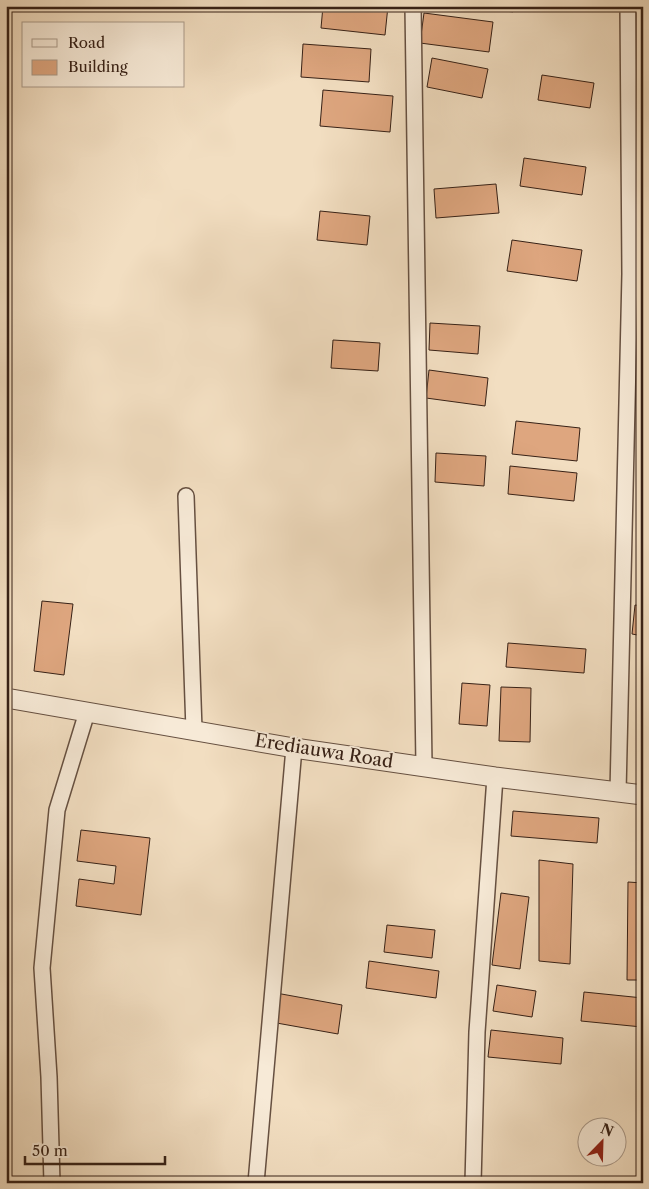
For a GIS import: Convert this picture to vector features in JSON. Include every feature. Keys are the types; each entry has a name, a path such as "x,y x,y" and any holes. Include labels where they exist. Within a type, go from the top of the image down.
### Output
{"street":[{"path":"413,6 424,766"},
{"path":"618,792 630,274 628,6"},
{"path":"186,496 194,730"},
{"name":"Erediauwa Road","path":"6,698 294,748 495,777 643,795"},
{"path":"52,1183 49,1077 42,968 56,810 87,712"},
{"path":"256,1183 294,748"},
{"path":"473,1183 477,1032 495,777"}],"building":[{"path":"323,6 388,6 385,35 321,28"},
{"path":"465,6 513,6 513,12"},
{"path":"424,13 493,22 489,52 420,43"},
{"path":"303,44 371,49 369,82 301,77"},
{"path":"432,58 488,69 482,98 427,87"},
{"path":"542,75 594,83 590,108 538,100"},
{"path":"323,90 393,96 390,132 320,126"},
{"path":"637,143 643,144 643,173 634,171"},
{"path":"524,158 586,167 582,195 520,186"},
{"path":"496,184 499,213 436,218 434,189"},
{"path":"320,211 370,216 367,245 317,240"},
{"path":"512,240 582,250 577,281 507,271"},
{"path":"430,323 480,326 478,354 429,350"},
{"path":"333,340 380,343 378,371 331,368"},
{"path":"429,370 488,378 485,406 426,398"},
{"path":"516,421 580,428 577,461 512,454"},
{"path":"436,453 486,456 484,486 435,482"},
{"path":"510,466 577,473 574,501 508,494"},
{"path":"42,601 73,604 64,675 34,671"},
{"path":"635,605 643,606 643,636 632,634"},
{"path":"508,643 586,649 584,673 506,667"},
{"path":"462,683 490,685 487,726 459,724"},
{"path":"501,687 531,688 530,742 499,741"},
{"path":"513,811 599,818 597,843 511,836"},
{"path":"81,830 150,838 141,915 76,906 79,879 114,884 116,866 77,861"},
{"path":"539,860 573,864 570,964 539,961"},
{"path":"628,882 643,883 643,980 627,980"},
{"path":"501,893 529,897 520,969 492,965"},
{"path":"387,925 435,930 432,958 384,952"},
{"path":"369,961 439,971 436,998 366,988"},
{"path":"497,985 536,991 532,1017 493,1011"},
{"path":"584,992 643,998 642,1027 581,1021"},
{"path":"276,993 342,1005 338,1034 271,1022"},
{"path":"491,1030 563,1038 561,1064 488,1057"}]}
